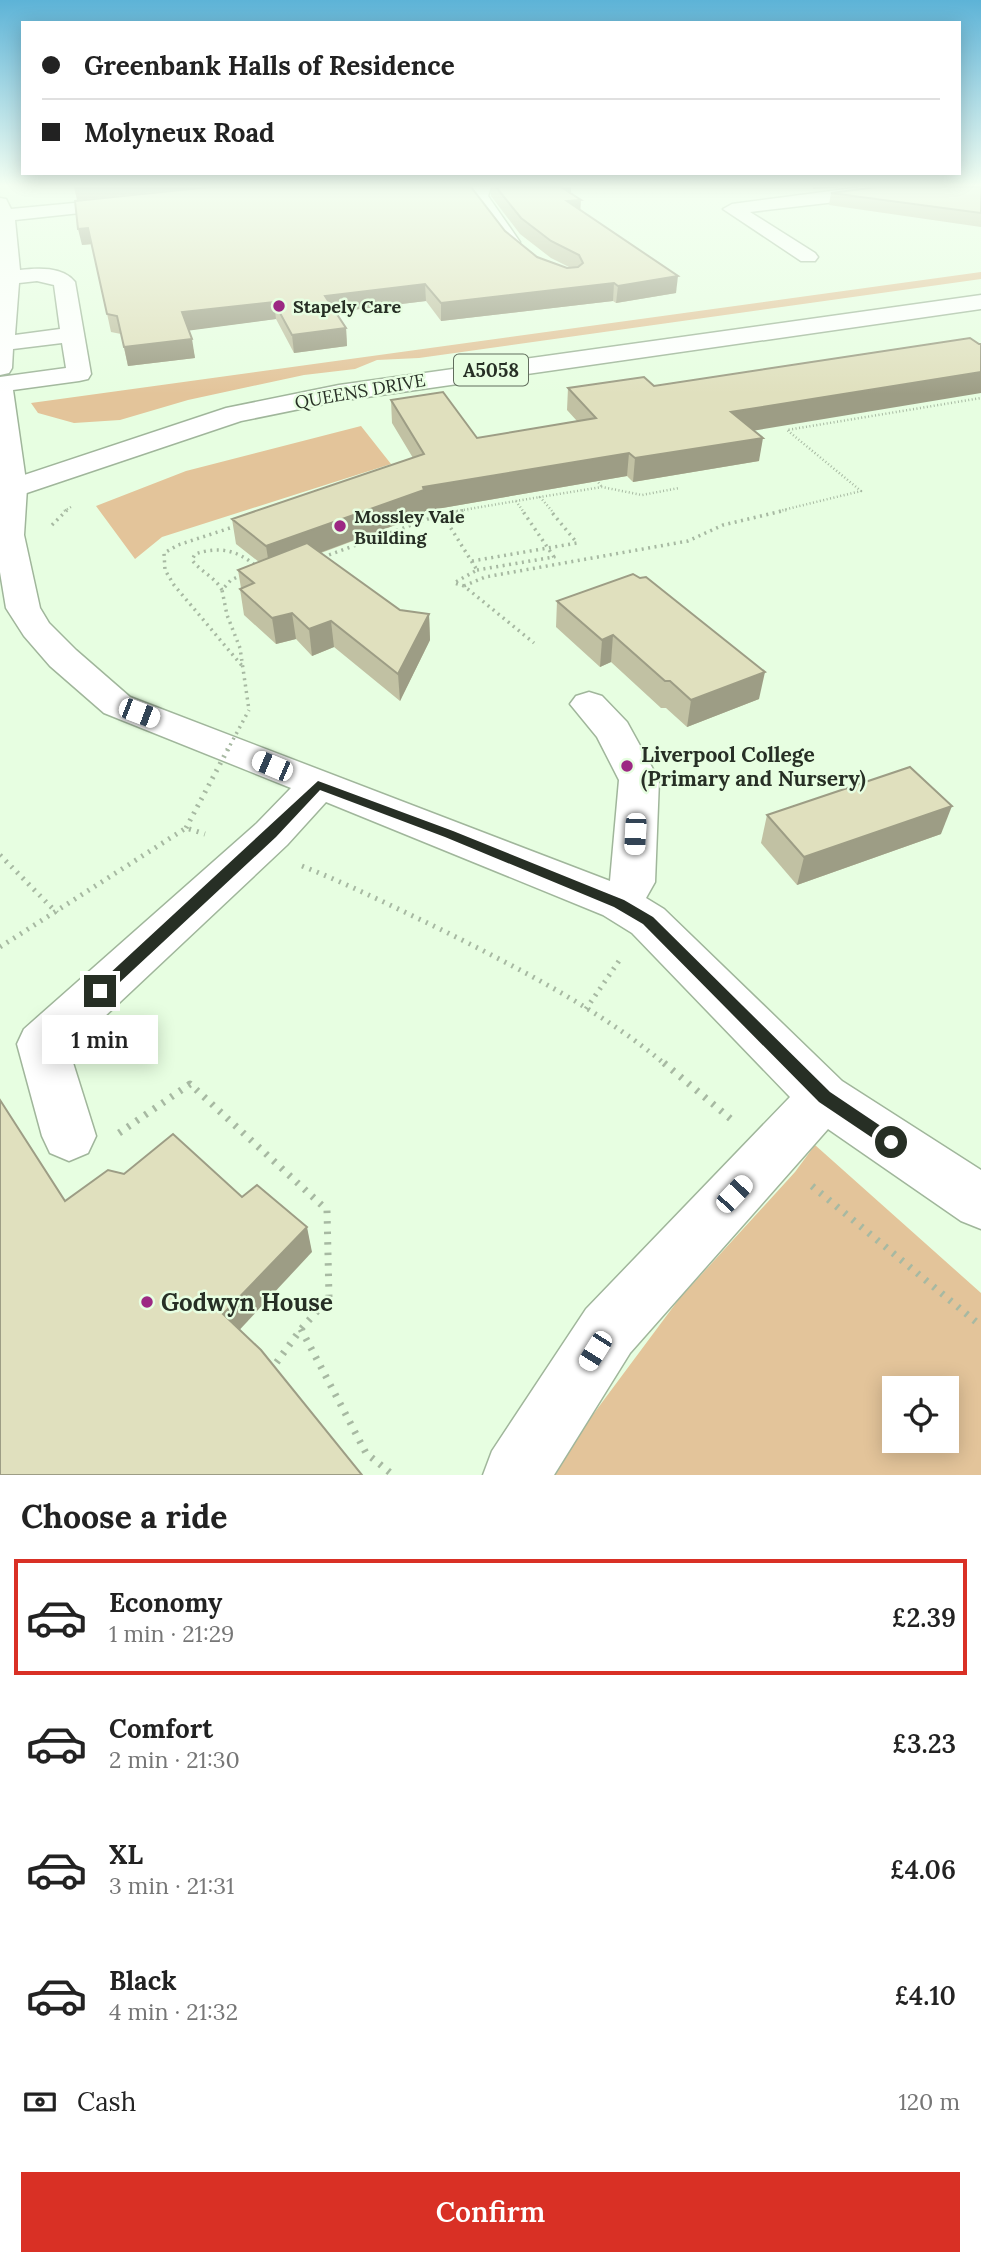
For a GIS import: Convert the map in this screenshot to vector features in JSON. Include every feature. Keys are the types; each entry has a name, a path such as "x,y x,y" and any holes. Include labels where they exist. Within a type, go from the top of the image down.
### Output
{"street":[{"path":"0,368 9,256"},
{"path":"8,278 45,275 59,277 64,282 79,374 0,386 9,535 23,608 36,629 63,658 117,705 449,834 634,912 824,1097 981,1202"},
{"name":"QUEENS DRIVE","path":"6,491 235,414 339,393 981,302"},
{"path":"1,355 72,335"},
{"path":"589,704 613,731 639,780 633,882 634,912"},
{"path":"69,1136 42,1044 272,834 318,785"},
{"path":"516,1475 608,1331 824,1097"}],"path":[{"path":"464,586 485,576 688,541 723,525 861,491 787,430 981,398"},
{"path":"587,469 602,487"},
{"path":"317,559 442,514 602,487 642,495 679,488"},
{"path":"472,561 577,542 540,497"},
{"path":"516,501 554,557 477,570 454,583 464,586 534,643"},
{"path":"442,514 477,570"},
{"path":"243,667 174,585 165,570 164,553 178,545 244,523"},
{"path":"0,947 186,828 249,710 240,648 227,615 219,582 198,570 192,560 195,554 213,549 232,550 242,553 261,567 231,580 222,590"},
{"path":"0,855 57,913"},
{"path":"294,863 346,883 533,975 644,1047 735,1122"},
{"path":"586,1009 634,912"},
{"path":"69,1136 85,1156 190,1084 327,1210 330,1298 301,1329 268,1374"},
{"path":"805,1180 981,1326"},
{"path":"301,1329 366,1453 393,1475"}],"shaded area":[{"path":"981,272 981,279 419,358 377,360 355,369 304,375 188,400 120,420 74,423 38,413 31,403"},
{"path":"361,426 391,464 162,537 135,559 96,506 186,471"},
{"path":"815,1145 981,1293 981,1475 548,1475 679,1299 795,1172"}],"building":[{"path":"94,256 536,256 567,268 578,267 583,263 579,256 648,256 678,276 618,286 614,283 441,303 425,284 325,296 346,328 292,335 274,302 182,312 192,339 124,347 117,316 107,314"},
{"path":"970,338 981,344 981,372 731,412 763,438 635,458 629,453 423,487 424,490 266,546 232,519 424,454 391,400 443,392 477,438 596,418 568,388 644,377 654,386"},
{"path":"307,543 400,610 429,614 398,674 331,621 309,629 292,613 272,618 240,589 254,583 238,570"},
{"path":"633,574 640,578 646,577 765,672 691,700 613,635 602,640 557,601"},
{"path":"910,767 952,806 804,857 767,815"},
{"name":"Godwyn House","path":"0,1100 65,1201 108,1170 124,1174 173,1134 242,1197 257,1185 307,1227 223,1314 261,1350 362,1475 0,1475"}],"place":[{"name":"Stapely Care","path":"279,306"},
{"name":"Mossley Vale Building","path":"340,526"},
{"name":"Liverpool College (Primary and Nursery)","path":"627,766"},
{"name":"Godwyn House","path":"147,1302"}],"route":[{"path":"100,991 272,834 318,785 595,893 619,903 648,921 824,1097 891,1142"}]}
